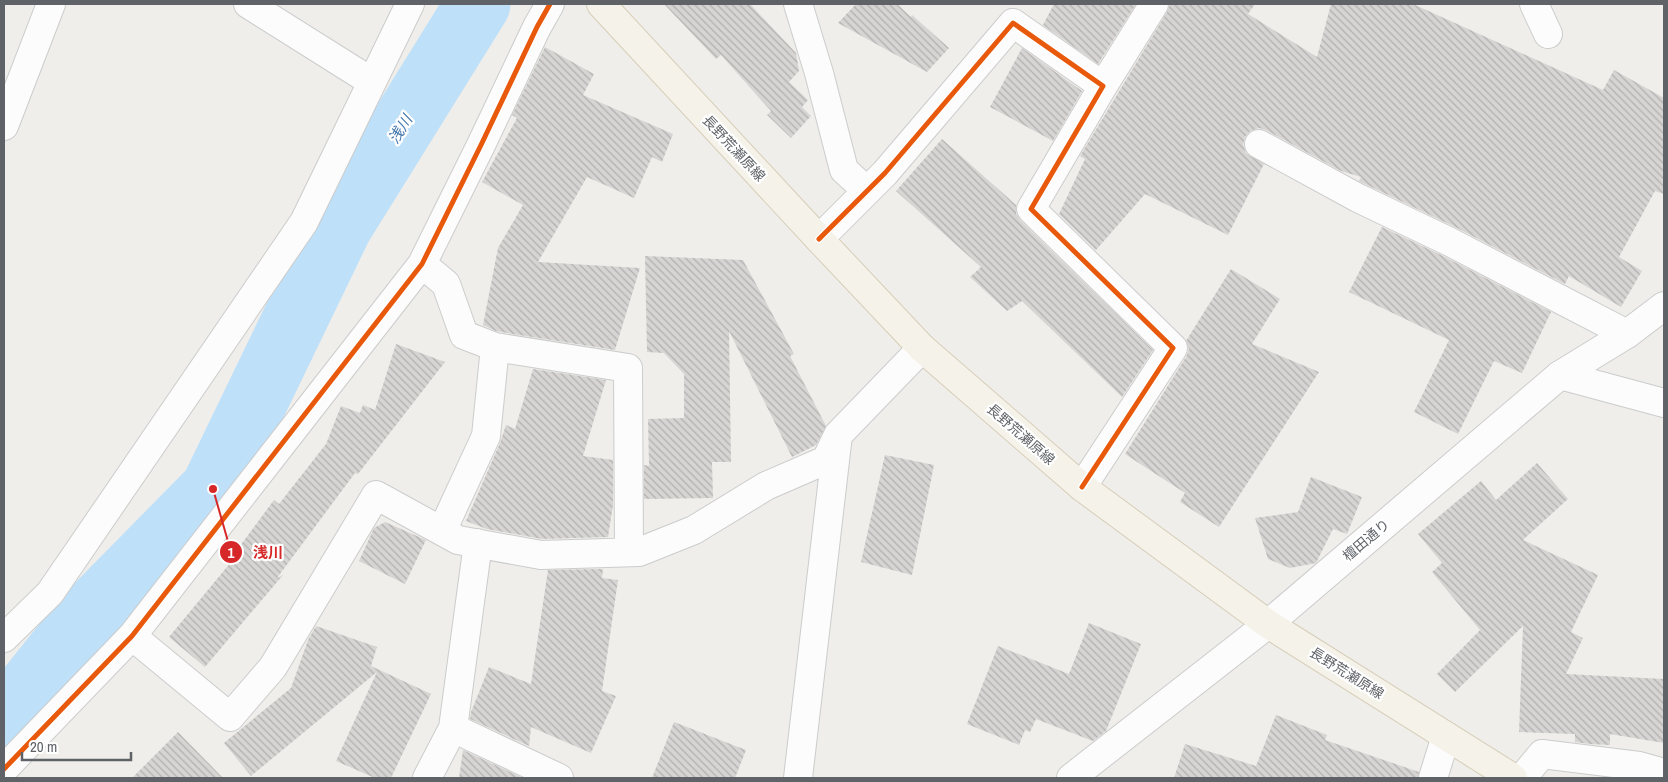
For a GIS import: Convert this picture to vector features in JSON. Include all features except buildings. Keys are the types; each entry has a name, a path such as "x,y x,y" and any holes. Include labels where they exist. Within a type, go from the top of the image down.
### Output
{"main road":[{"name":"長野荒瀬原線","path":"600,4 922,348 1082,487 1268,624 1512,778"}],"street":[{"path":"4,126 52,4"},
{"path":"248,4 372,82"},
{"path":"4,638 50,592 304,222 410,4"},
{"path":"4,769 132,636 422,264 537,27 550,4"},
{"path":"798,4 819,73 844,170 867,192"},
{"path":"1082,487 1173,348 1031,209 1103,86 1154,4"},
{"path":"1534,4 1548,34"},
{"path":"819,239 885,174 1015,14 1103,86"},
{"path":"1259,144 1358,198 1448,241 1627,334"},
{"path":"422,264 446,284 464,335 494,347 628,368 629,552"},
{"name":"檀田通り","path":"1071,778 1268,624 1560,375 1627,334 1664,306"},
{"path":"442,531 486,436 494,347"},
{"path":"132,636 230,717 273,666 376,495 458,540 541,555 639,552 694,530 766,486 826,460 838,435 922,348"},
{"path":"1560,375 1664,403"},
{"path":"798,778 838,435"},
{"path":"427,778 453,728 478,543"},
{"path":"453,728 559,778"},
{"path":"1434,778 1446,736"},
{"path":"1522,778 1542,754 1639,766 1664,773"}],"waterway":[{"name":"浅川","path":"4,720 85,619 213,489 340,226 478,4"}],"cycle path":[{"path":"4,769 132,636 422,264 537,27 550,4"},
{"path":"819,239 885,173 1013,23 1103,86 1031,209 1173,348 1082,487"}],"place":[{"name":"浅川","path":"213,489"}]}
